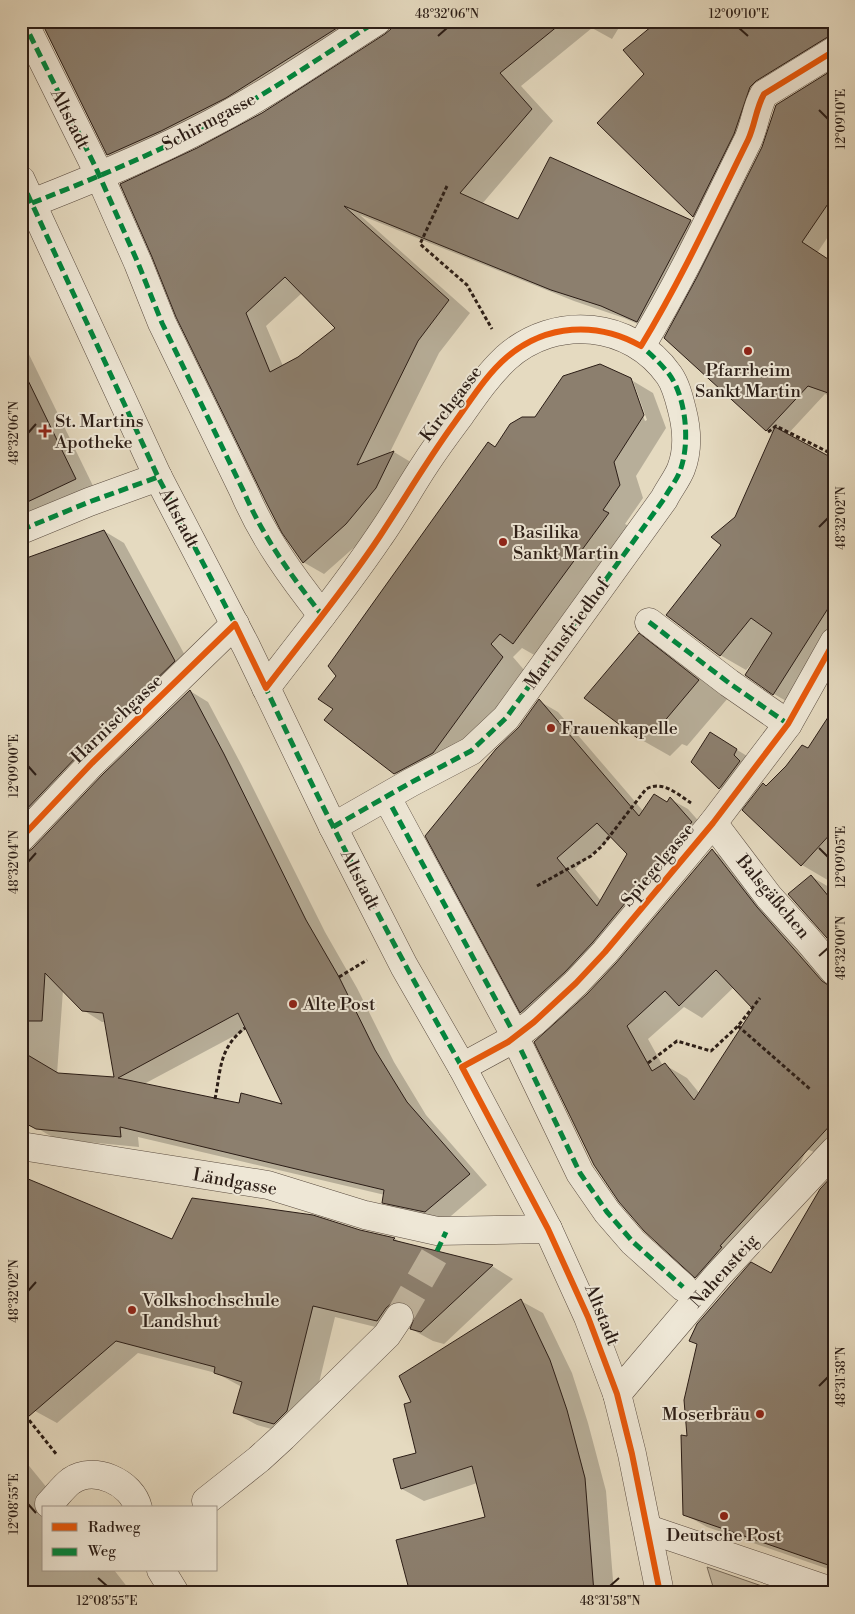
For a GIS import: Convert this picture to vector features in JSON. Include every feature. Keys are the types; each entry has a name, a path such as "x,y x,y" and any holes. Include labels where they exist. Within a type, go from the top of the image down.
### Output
{"street":[{"name":"Altstadt","path":"23,21 99,176 138,263 162,323 254,516 290,574 322,615"},
{"name":"Schirmgasse","path":"27,192 99,176 212,123 327,54 377,21"},
{"path":"641,346 708,222 752,132 760,101 764,94 834,51"},
{"name":"Altstadt","path":"27,192 158,477 235,624 333,827 404,966 462,1067 548,1229 588,1317 617,1394 648,1529 660,1593"},
{"name":"Kirchgasse","path":"266,688 379,537 426,463 485,380 507,357 531,341 561,331 577,329 595,329 617,334 641,346"},
{"name":"Martinsfriedhof","path":"333,827 410,782 471,751 506,718 664,499 681,469 686,440 686,424 678,391 669,375 641,346"},
{"path":"21,530 89,502 158,477"},
{"path":"648,622 728,683 788,724"},
{"name":"Harnischgasse","path":"21,838 92,763 235,624"},
{"name":"Spiegelgasse","path":"462,1067 515,1037 534,1022 606,952 713,823 788,724 834,642"},
{"path":"392,807 516,1039 580,1173 607,1212 633,1242 683,1287"},
{"name":"Balsgäßchen","path":"713,823 769,897 808,939 834,971"},
{"name":"Ländgasse","path":"21,1146 268,1186 365,1215 442,1241 548,1229"},
{"name":"Nahensteig","path":"617,1394 718,1275 834,1151"},
{"path":"206,1501 283,1438 387,1335 399,1317"},
{"path":"44,1497 73,1480 96,1474 114,1480 129,1491 136,1500 138,1506"},
{"path":"648,1529 834,1592"},
{"path":"162,1572 175,1593"}],"path":[{"path":"447,186 420,244 467,285 507,357"},
{"path":"768,432 776,426 834,455"},
{"path":"537,886 591,856 602,846 646,788 653,785 669,789 706,814 713,823"},
{"path":"648,1063 678,1041 711,1051 738,1026 760,998"},
{"path":"738,1026 810,1089"},
{"path":"215,1099 224,1052 233,1036 245,1028"},
{"path":"21,1410 73,1480"}],"shaded area":[{"path":"707,1567 782,1593 715,1593"}],"building":[{"path":"41,21 348,21 226,98 161,131 107,155"},
{"path":"392,21 564,21 500,73 532,109 460,193 518,219 550,157 691,220 637,322 601,306 551,290 344,206 449,300 418,341 357,465 394,451 376,488 346,524 303,563 282,533 176,317 120,184 197,148 262,113 391,29","holes":["285,277 335,328 298,357 270,372 246,313"]},
{"path":"658,21 834,21 834,35 756,81 750,87 734,134 693,217 597,123 644,74 623,50"},
{"path":"834,69 834,195 802,242 834,263 834,395 808,386 766,431 664,338 697,277 762,147 776,105"},
{"name":"Basilika Sankt Martin","path":"600,364 631,378 644,415 614,462 620,485 603,510 609,513 513,644 500,634 491,644 503,657 433,753 394,774 324,720 333,709 318,699 336,676 328,666 488,442 495,447 510,424 522,417 535,417 563,376"},
{"path":"21,366 76,479 21,505"},
{"path":"775,427 834,459 834,599 773,695 745,675 772,633 751,618 720,656 666,615 721,545 711,537 735,517"},
{"path":"104,530 175,661 81,752 21,815 21,560"},
{"path":"639,633 699,680 657,730 653,727 640,740 584,698"},
{"path":"190,690 224,754 306,920 339,977 375,1050 407,1102 470,1174 425,1212 382,1203 384,1190 120,1127 121,1137 36,1129 21,1121 21,1051 58,1073 114,1077 103,1013 82,1011 45,973 42,1021 21,1021 21,853 26,853 32,849 103,774","holes":["238,1013 282,1104 241,1093 239,1103 118,1078"]},
{"path":"539,699 639,816 654,794 667,802 670,797 692,822 593,942 565,972 520,1013 425,836 496,749 519,727","holes":["597,823 627,854 597,906 557,858"]},
{"path":"834,708 834,830 801,866 742,810 763,783 766,786 786,766 802,745 808,748"},
{"path":"710,732 737,749 734,755 740,761 719,789 691,762"},
{"path":"712,849 757,907 822,981 834,986 834,1121 720,1246 722,1247 695,1278 644,1231 619,1202 594,1165 534,1042 587,994 616,963","holes":["716,970 753,1009 694,1100 665,1063 652,1071 627,1026 665,991 679,1006"]},
{"path":"811,875 834,903 834,946 788,894"},
{"path":"834,1174 834,1567 683,1515 681,1435 687,1436 684,1400 697,1344 689,1341 697,1324 751,1262 771,1273 820,1189"},
{"path":"21,1176 172,1239 192,1198 313,1215 360,1230 395,1238 393,1240 493,1265 421,1332 410,1329 414,1318 413,1311 408,1304 400,1302 392,1303 377,1321 313,1306 287,1411 274,1424 233,1413 242,1382 214,1373 215,1367 116,1341 21,1423"},
{"path":"521,1299 550,1360 567,1410 585,1478 594,1593 410,1593 396,1540 485,1517 472,1466 401,1489 393,1459 416,1453 404,1404 411,1402 399,1376"}],"tunnel":[{"path":"399,1317 437,1251"}],"marked path":[{"path":"23,21 96,168 162,323 260,525 279,556 322,615"},
{"path":"32,203 123,166 212,123 275,87 377,21"},
{"path":"21,180 158,477 237,628"},
{"path":"333,827 471,751 506,718 664,499 678,476 684,457 685,420 683,407 675,384 663,367 641,346"},
{"path":"21,530 89,502 158,477"},
{"path":"649,622 729,683 788,724"},
{"path":"264,684 359,878 462,1067"},
{"path":"392,807 511,1028"},
{"path":"521,1050 580,1173 607,1212 633,1242 683,1287"},
{"path":"437,1251 446,1232"}],"cycle path":[{"path":"21,838 92,763 235,624 266,688 367,556 435,450 479,388 507,357 522,346 538,338 555,332 572,330 590,330 607,333 641,346 710,218 748,140 764,94 834,51"},
{"path":"660,1593 632,1454 617,1394 588,1317 548,1229 462,1067 508,1042 534,1022 576,983 605,952 713,823 788,724 834,642"}],"place":[{"name":"Pfarrheim Sankt Martin","path":"748,351"},
{"name":"St. Martins Apotheke","path":"45,431"},
{"name":"Basilika Sankt Martin","path":"503,542"},
{"name":"Frauenkapelle","path":"551,728"},
{"name":"Alte Post","path":"293,1004"},
{"name":"Volkshochschule Landshut","path":"132,1310"},
{"name":"Moserbräu","path":"760,1414"},
{"name":"Deutsche Post","path":"724,1516"}]}
